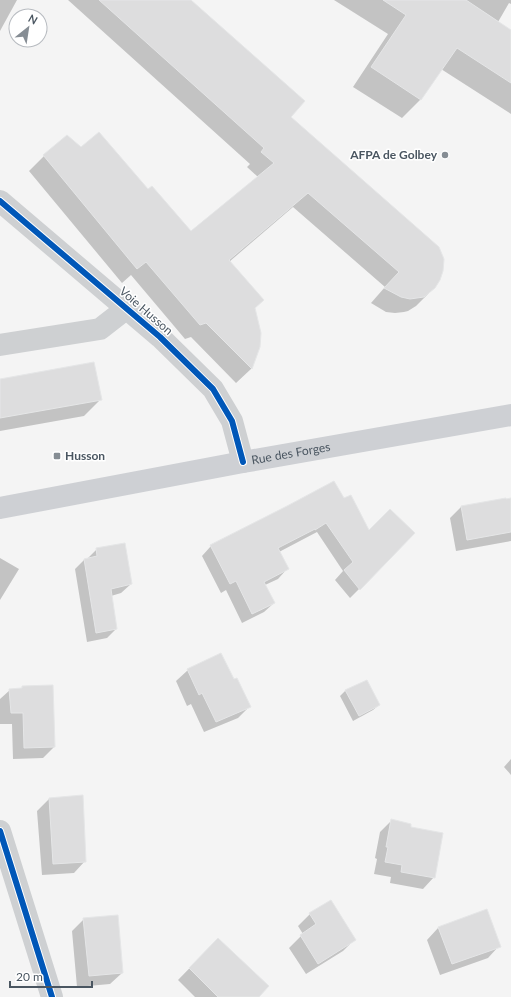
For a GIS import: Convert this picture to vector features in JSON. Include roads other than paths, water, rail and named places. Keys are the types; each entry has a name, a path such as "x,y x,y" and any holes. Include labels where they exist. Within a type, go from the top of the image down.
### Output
{"main road":[{"name":"Rue des Forges","path":"0,508 243,462 511,415"}],"street":[{"name":"Voie Husson","path":"0,201 160,337 213,389 232,421 243,462"},
{"name":"Voie Husson","path":"0,345 100,329 127,308"},
{"path":"0,831 52,997"}],"place":[{"name":"AFPA de Golbey","path":"445,155"},
{"name":"Husson","path":"57,456"}]}
